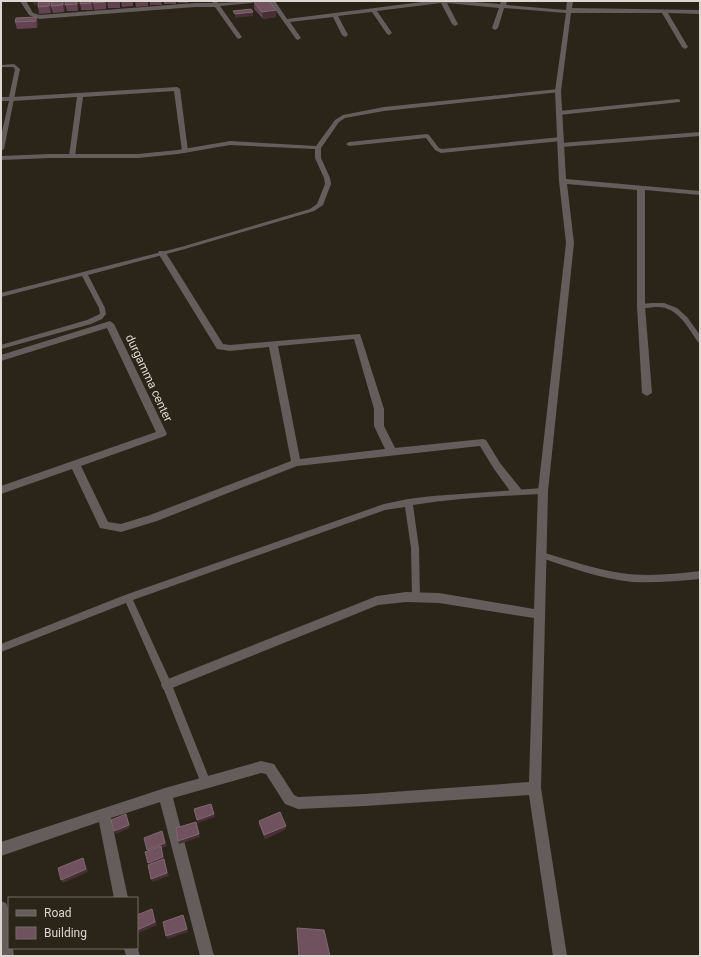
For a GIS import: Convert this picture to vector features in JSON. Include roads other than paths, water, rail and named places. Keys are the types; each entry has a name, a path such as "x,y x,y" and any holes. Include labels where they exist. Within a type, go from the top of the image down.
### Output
{"street":[{"path":"23,1 31,14 39,17 252,1"},
{"path":"272,1 298,38"},
{"path":"285,20 443,1 664,12 700,12"},
{"path":"443,1 455,24"},
{"path":"216,3 239,37"},
{"path":"495,28 503,4"},
{"path":"560,956 535,788 543,491 570,243 563,181 558,90 569,7"},
{"path":"374,10 388,33"},
{"path":"664,12 685,47"},
{"path":"334,14 345,35"},
{"path":"12,99 177,89 185,151"},
{"path":"72,156 80,95"},
{"path":"563,181 700,193"},
{"path":"641,188 641,306 647,394"},
{"path":"162,253 220,347 230,348 273,345 357,336 379,409 379,426 392,453"},
{"name":"durgamma center","path":"1,358 110,324 162,434 1,490"},
{"path":"273,345 296,463"},
{"path":"75,464 104,526 121,528 153,518 296,463 483,442 497,466 517,492"},
{"path":"167,685 376,601 416,597 439,598 539,614"},
{"path":"1,849 165,794 261,767 270,768 290,800 298,803 365,800 535,788"},
{"path":"165,794 207,956"},
{"path":"104,814 121,897"},
{"path":"1,908 3,936 8,956"}],"lane":[{"path":"1,66 14,66 18,69 1,149"},
{"path":"1,295 162,253 312,210 320,205 328,184 318,158 318,148 337,121 343,117 384,109 558,90"},
{"path":"1,100 12,99"},
{"path":"559,113 678,101"},
{"path":"349,144 427,136 437,149 441,151 700,134"},
{"path":"1,158 138,156 185,151 230,143 279,147 318,148"},
{"path":"1,347 89,322 100,317 103,314 102,308 84,273"},
{"path":"641,306 664,305 671,307 678,312 700,340"},
{"path":"1,648 128,598 384,507 408,502 543,491"},
{"path":"408,502 415,548 416,597"},
{"path":"541,555 610,575 633,578 671,578 700,575"},
{"path":"128,598 167,685 206,782"}]}
